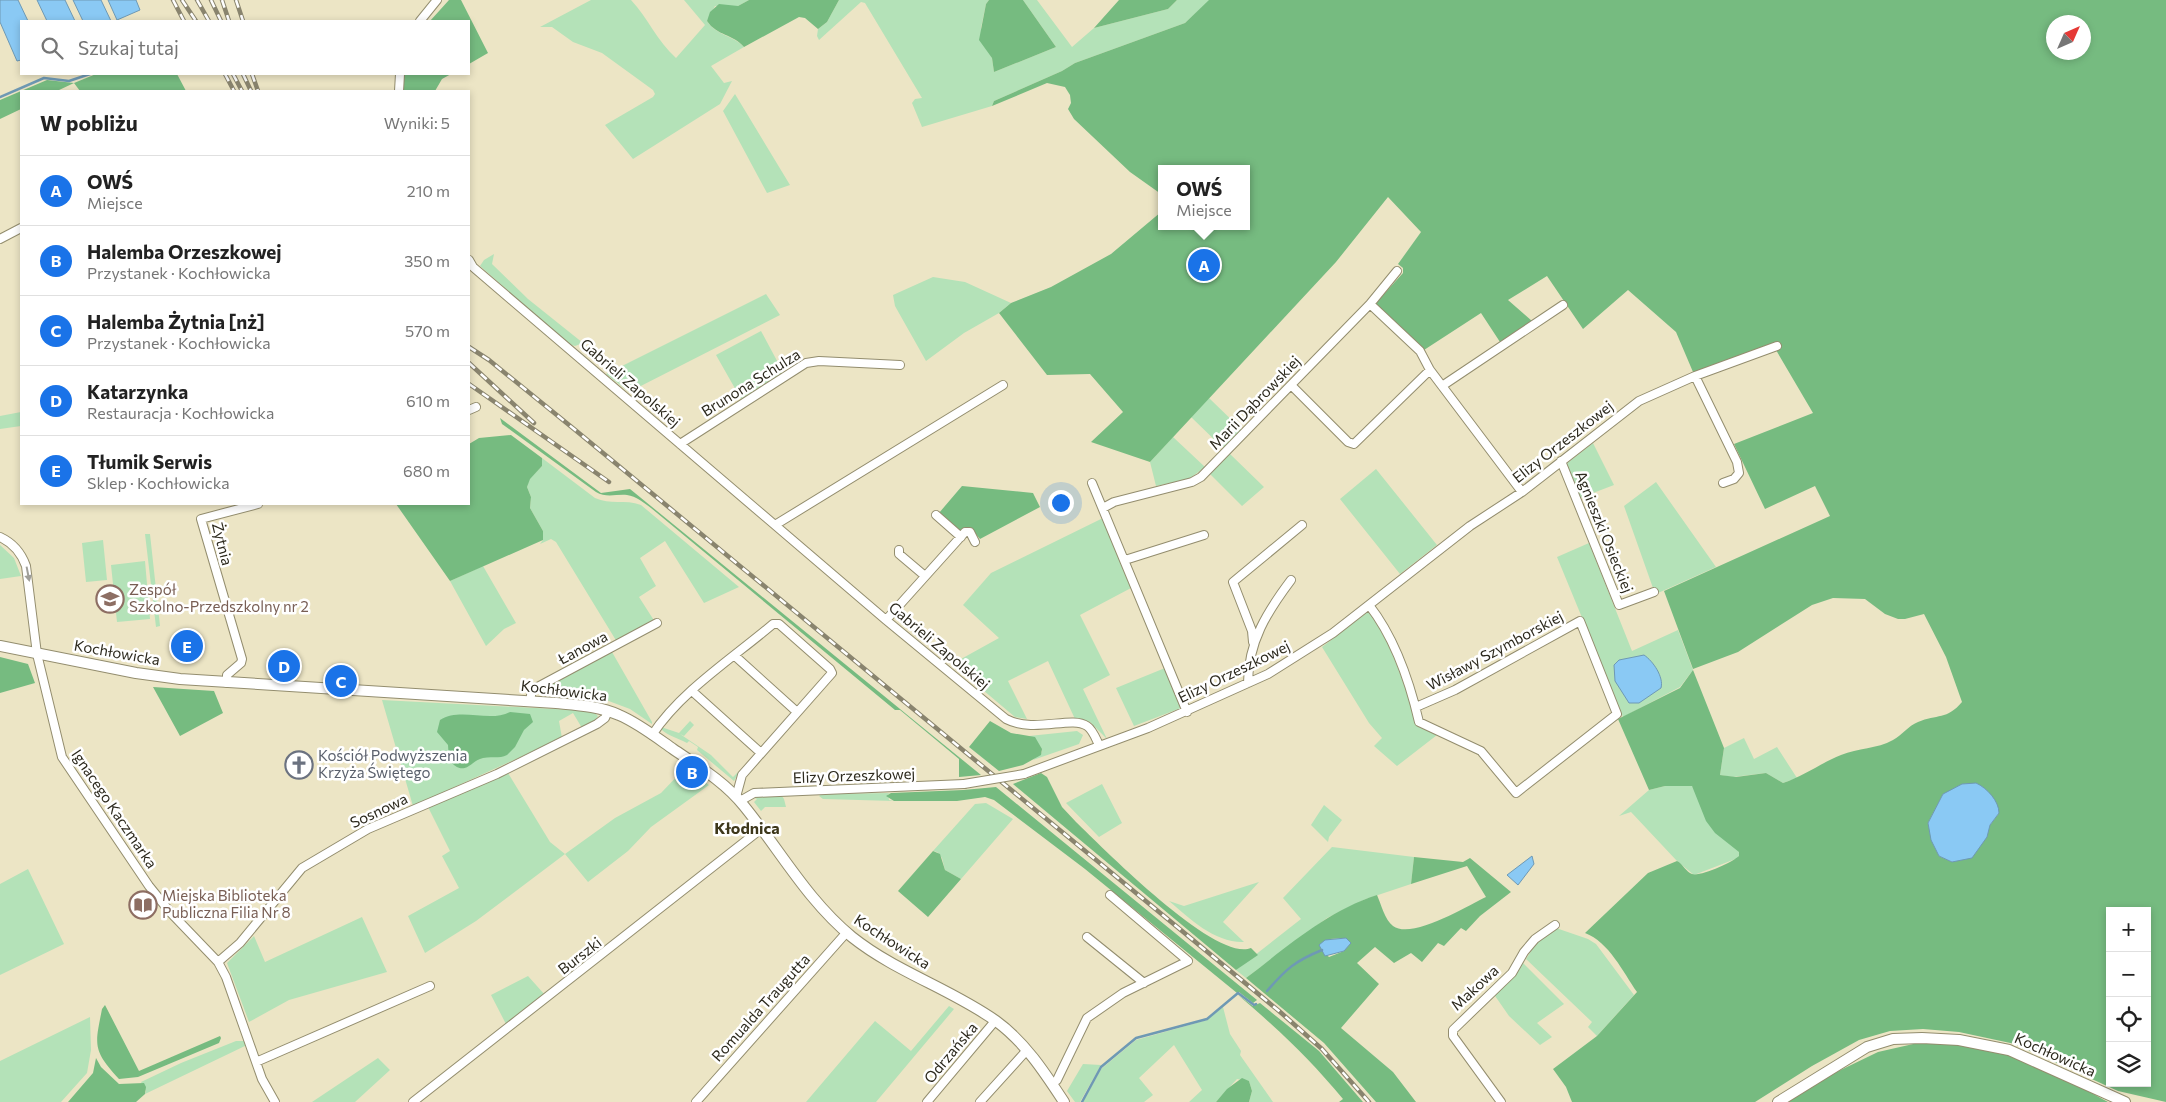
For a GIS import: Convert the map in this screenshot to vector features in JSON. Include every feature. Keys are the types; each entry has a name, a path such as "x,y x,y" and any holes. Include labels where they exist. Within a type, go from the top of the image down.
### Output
{"street":[{"path":"421,20 437,0"},
{"path":"399,90 400,75"},
{"path":"0,239 20,229"},
{"name":"Gabrieli Zapolskiej","path":"470,262 473,267 886,620 1006,719 1026,726 1079,723 1092,730 1100,746"},
{"name":"Marii Dąbrowskiej","path":"1104,508 1114,502 1192,482 1201,477 1370,304 1397,272"},
{"path":"1370,304 1420,351 1430,370 1522,492"},
{"path":"1442,386 1563,306"},
{"name":"Elizy Orzeszkowej","path":"738,799 754,793 941,787 1024,774 1187,712 1301,655 1369,605 1470,526 1522,492 1639,401 1695,376 1777,346"},
{"name":"Brunona Schulza","path":"680,444 806,363 819,361 900,365"},
{"path":"1291,386 1348,442 1354,444 1430,370"},
{"path":"1695,376 1737,462 1739,472 1734,479 1724,483"},
{"path":"775,525 1002,385"},
{"name":"Agnieszki Osieckiej","path":"1561,461 1619,605 1654,592"},
{"path":"1092,483 1104,508 1187,712"},
{"name":"Żytnia","path":"227,684 227,675 241,663 242,659 201,519 254,505"},
{"path":"936,515 961,537"},
{"path":"1248,683 1253,642 1252,631 1233,582 1302,525"},
{"path":"886,620 968,531 975,542"},
{"path":"1124,560 1204,535"},
{"name":"Ignacego Kaczmarka","path":"0,537 14,545 26,566 36,654 56,740 66,765 149,886 170,912 218,962 226,977 256,1062 267,1089 275,1102"},
{"path":"899,550 899,554 925,576"},
{"path":"1253,642 1278,598 1291,580"},
{"name":"Wisławy Szymborskiej","path":"1369,605 1380,618 1399,662 1420,722 1481,751 1516,793 1618,714 1580,621 1455,690 1416,707"},
{"name":"Łanowa","path":"530,701 532,690 657,623"},
{"path":"652,735 663,718 692,691 776,623 830,669 830,676 742,775 738,799"},
{"name":"Kochłowicka","path":"0,646 136,673 227,684 530,701 581,706 608,711 630,720 716,780 738,799 805,889 847,932 890,962 996,1021 1027,1050 1064,1102"},
{"path":"736,656 797,712"},
{"path":"692,691 761,753"},
{"name":"Sosnowa","path":"218,962 246,937 302,868 368,829 497,774 589,728 605,718 608,711"},
{"name":"Burszki","path":"413,1102 761,829"},
{"path":"1052,1083 1057,1080 1087,1018 1123,993 1188,961 1110,895"},
{"name":"Makowa","path":"1501,1102 1456,1041 1453,1030 1512,973 1535,939 1556,925"},
{"name":"Romualda Traugutta","path":"696,1102 847,932"},
{"path":"1087,937 1144,983"},
{"path":"256,1062 430,986"},
{"name":"Odrzańska","path":"928,1102 996,1021"},
{"name":"Kochłowicka","path":"1778,1102 1867,1047 1893,1039 1922,1038 1959,1040 2009,1050 2125,1102"},
{"path":"980,1102 1027,1050"}],"green space":[{"path":"449,0 461,0 488,53 470,63 470,20 431,20"},
{"path":"591,0 631,0 663,44 676,58 705,25 684,0 749,0 738,6 715,6 707,21 715,30 744,47 711,66 724,83 732,81 720,104 633,159 605,125 653,97 655,94 653,90 602,53 573,42 552,27 540,27"},
{"path":"749,0 839,0 827,22 818,29 805,18 799,17 744,47 715,30 707,21 710,12 719,4 738,6"},
{"path":"839,0 989,0 986,4 981,28 992,58 994,72 1056,47 1023,0 1037,0 1072,47 1094,28 1168,9 1177,0 1210,0 1185,23 1075,63 1062,71 994,101 992,106 922,127 912,103 915,99 922,98 865,3 861,2 819,40 817,36 818,29 827,22"},
{"path":"989,0 1023,0 1056,47 994,72 992,58 979,40 986,4"},
{"path":"1119,0 1177,0 1168,9 1094,28"},
{"path":"1209,0 2166,0 2166,1102 2118,1091 2109,1087 2151,1087 2151,907 2106,907 2106,1086 2015,1044 1959,1032 1923,1029 1890,1031 1859,1040 1812,1066 1755,1102 1572,1102 1566,1087 1553,1069 1597,1036 1637,992 1608,950 1594,937 1585,933 1648,873 1677,861 1692,874 1702,873 1724,865 1739,856 1739,852 1715,833 1706,821 1692,786 1665,786 1649,790 1618,719 1680,688 1693,670 1724,748 1720,775 1736,777 1766,773 1783,783 1841,755 1887,743 1914,724 1946,714 1957,708 1962,702 1946,657 1924,614 1898,619 1885,614 1865,599 1833,598 1812,605 1738,652 1693,669 1664,591 1830,516 1815,486 1765,509 1734,444 1813,413 1776,350 1700,378 1693,372 1676,332 1628,290 1583,329 1547,276 1508,300 1532,321 1500,342 1481,313 1424,350 1375,304 1403,273 1403,268 1398,264 1421,232 1388,197 1336,262 1150,462 1091,442 1123,412 1090,374 1047,375 999,313 1011,303 1051,287 1111,254 1158,215 1158,230 1250,230 1250,165 1158,165 1158,192 1130,172 1074,119 1068,109 1071,103 1070,95 1065,87 1047,83 992,106 994,101 1062,71 1075,63 1185,23","holes":["1943,794 1999,813 1990,825 1983,842 1952,862 1939,856 1928,823"]},
{"path":"94,75 178,75 185,90 79,90 74,83"},
{"path":"404,75 449,75 442,79 436,90 404,90"},
{"path":"47,80 74,83 59,90 23,90"},
{"path":"20,91 20,109 0,119 0,100"},
{"path":"735,94 790,185 767,193 723,111"},
{"path":"494,254 492,264 528,299 583,343 575,346 568,344 480,266 484,260"},
{"path":"933,277 965,282 1011,303 999,313 964,333 926,361 895,306 893,295"},
{"path":"766,294 780,315 629,392 606,374"},
{"path":"761,331 783,372 741,399 716,355"},
{"path":"1209,398 1242,430 1223,448 1191,417"},
{"path":"20,412 20,426 0,429 0,416"},
{"path":"500,418 601,493 630,489 981,775 959,777 959,759 900,710 895,710 651,508 630,496 607,495 596,492 502,424"},
{"path":"511,435 542,458 542,466 530,479 527,487 531,497 530,508 543,531 543,540 450,581 397,505 470,505 470,443 479,438"},
{"path":"1173,437 1205,467 1189,479 1156,486 1150,462"},
{"path":"1593,443 1614,485 1580,498 1566,464"},
{"path":"1229,453 1264,487 1242,506 1209,473"},
{"path":"542,458 595,498 641,505 739,587 704,603 665,541 640,558 656,586 639,597 655,622 617,642 556,542 551,539 540,544 543,540 543,531 530,508 531,497 527,487 529,479 542,466"},
{"path":"1376,469 1437,545 1400,574 1340,499"},
{"path":"1656,482 1716,567 1658,593 1653,588 1624,506"},
{"path":"962,486 1033,493 1040,507 980,539 970,527 965,527 961,532 939,513"},
{"path":"1103,518 1131,588 1080,615 1110,675 1083,689 1107,739 1090,722 1075,719 1048,661 1008,681 1027,719 1015,717 952,664 999,638 963,605 991,573"},
{"path":"145,534 150,534 160,626 156,627"},
{"path":"103,540 107,580 86,582 82,543"},
{"path":"1589,543 1632,651 1678,630 1693,670 1680,687 1623,717 1557,557"},
{"path":"0,545 14,558 21,576 0,579"},
{"path":"145,561 150,619 117,622 111,565"},
{"path":"483,566 516,623 504,629 486,646 450,581"},
{"path":"1369,611 1385,638 1403,681 1418,725 1437,735 1397,766 1374,746 1382,738 1369,723 1322,647"},
{"path":"612,652 652,724 630,709 598,697 542,691 546,686"},
{"path":"0,657 28,664 35,683 0,693"},
{"path":"1165,668 1181,708 1134,726 1116,688"},
{"path":"153,687 214,691 223,713 180,736"},
{"path":"382,700 592,711 598,716 594,722 582,728 573,713 559,721 562,738 413,806"},
{"path":"510,712 530,714 533,722 524,730 515,747 507,755 479,759 464,768 459,768 449,760 448,745 437,732 440,720 448,716 493,716"},
{"path":"690,721 694,725 684,736 680,734 711,755 733,777 740,770 734,781 697,750 698,747 661,729 661,727 679,733"},
{"path":"990,721 1011,733 1035,737 1042,749 1041,755 1023,765 999,771 969,747"},
{"path":"1077,731 1083,735 1079,744 1033,760 1042,752 1040,746 1029,736"},
{"path":"1744,738 1754,759 1777,747 1797,778 1783,783 1766,773 1733,777 1720,775 1724,748"},
{"path":"685,768 709,785 651,827 628,851 588,882 565,854 615,818 661,793"},
{"path":"508,773 550,842 565,854 476,921 425,953 408,916 459,888 442,856 450,851 428,807"},
{"path":"1041,773 1047,777 1062,807 1076,822 1160,900 1187,922 1213,938 1235,948 1251,948 1258,955 1236,970 1013,784"},
{"path":"1102,784 1122,823 1099,837 1066,803"},
{"path":"1665,786 1692,786 1740,853 1738,858 1694,875 1677,861 1631,812 1619,816 1649,790"},
{"path":"996,787 1257,1000 1253,1003 1239,992 1237,993 1085,869 994,800 985,797 957,801 894,801 886,796 891,793"},
{"path":"891,793 888,794 889,800 894,801 823,799 819,796 822,794"},
{"path":"781,795 786,807 765,807 761,811 754,802 757,799 754,798 757,797"},
{"path":"986,803 1013,819 961,879 945,870 942,858 937,852 933,851 975,804"},
{"path":"1324,805 1342,820 1329,837 1328,842 1311,825"},
{"path":"1332,847 1414,857 1411,884 1366,899 1327,918 1246,978 1236,970 1301,919 1283,898"},
{"path":"933,851 940,854 945,870 961,879 928,917 898,891"},
{"path":"1414,857 1463,862 1470,858 1511,892 1480,916 1466,931 1461,928 1444,946 1438,943 1422,962 1411,953 1394,963 1375,947 1357,963 1379,984 1341,1028 1393,1072 1416,1102 1376,1102 1324,1043 1246,978 1324,920 1341,910 1377,895 1388,920 1393,926 1402,929 1413,929 1440,920 1486,897 1467,866 1411,884","holes":["1346,938 1344,951 1329,957 1322,950 1330,939"]},
{"path":"28,869 64,944 0,975 0,884"},
{"path":"1259,882 1223,922 1244,942 1223,939 1213,934 1194,922 1169,901 1184,906"},
{"path":"362,917 387,972 289,1000 249,1022 227,963 254,936 265,962"},
{"path":"1556,928 1588,939 1596,944 1634,995 1597,1036 1588,1027 1592,1022 1526,959 1537,942"},
{"path":"1522,962 1564,1004 1537,1023 1552,1037 1540,1045 1509,1016 1493,993"},
{"path":"528,976 545,995 507,1026 491,995"},
{"path":"1238,995 1253,1006 1260,1003 1319,1051 1363,1102 1339,1102 1343,1099 1306,1057"},
{"path":"105,1005 139,1071 220,1036 221,1038 219,1043 138,1077 119,1079 104,1061 98,1047 98,1031 102,1009"},
{"path":"949,1006 954,1009 876,1102 806,1102 875,1021 911,1051"},
{"path":"1223,1007 1230,1034 1241,1051 1240,1055 1273,1102 1249,1102 1252,1091 1249,1081 1237,1079 1216,1102 1189,1102 1202,1090 1174,1045 1139,1078 1153,1095 1144,1102 1083,1102 1101,1069 1136,1040 1207,1020"},
{"path":"90,1017 91,1050 87,1073 61,1102 0,1102 0,1061"},
{"path":"236,1041 244,1041 247,1045 145,1094 146,1091 141,1082 181,1063"},
{"path":"1922,1042 1957,1043 1976,1046 2016,1057 2073,1083 2108,1102 1786,1102 1820,1080 1878,1052"},
{"path":"96,1058 101,1067 119,1084 144,1083 146,1087 145,1094 136,1102 68,1102 93,1073"},
{"path":"378,1058 390,1070 355,1102 312,1102"},
{"path":"1083,1064 1101,1065 1080,1102 1075,1102 1067,1091"},
{"path":"1242,1078 1249,1081 1252,1091 1249,1102 1216,1102 1227,1089"}],"water":[{"path":"0,0 18,0 28,20 20,20 20,60 17,61 0,22"},
{"path":"37,0 65,0 75,20 47,20"},
{"path":"73,0 101,0 111,20 83,20"},
{"path":"108,0 136,0 140,10 117,20"},
{"path":"1644,655 1657,670 1661,679 1661,688 1639,703 1629,703 1615,681 1614,665 1619,660"},
{"path":"1976,783 1992,795 1999,813 1990,825 1987,837 1972,858 1952,862 1939,856 1931,840 1928,823 1943,794 1962,784"},
{"path":"1532,856 1534,864 1518,885 1507,875"},
{"path":"1346,938 1351,943 1344,951 1325,956 1319,945 1325,940"}],"waterway":[{"path":"0,97 44,78 69,81 87,75"},
{"path":"1267,991 1292,966 1322,950"},
{"path":"1082,1102 1101,1067 1136,1038 1207,1019 1238,993 1254,1005 1256,1004"}],"railway":[{"path":"173,0 183,20"},
{"path":"182,0 195,20"},
{"path":"197,0 208,20"},
{"path":"211,0 221,20"},
{"path":"222,0 229,20"},
{"path":"236,0 243,20"},
{"path":"226,75 233,90"},
{"path":"234,75 241,90"},
{"path":"243,75 251,90"},
{"path":"252,75 258,90"},
{"path":"470,348 489,360 574,429 1279,1011 1322,1049 1369,1102"},
{"path":"470,364 534,423"},
{"path":"470,385 609,482"}],"place":[{"name":"OWŚ","path":"1204,265"},
{"name":"Zespół Szkolno-Przedszkolny nr 2","path":"110,599"},
{"name":"Tłumik Serwis","path":"187,646"},
{"name":"Katarzynka","path":"284,666"},
{"name":"Halemba Żytnia [nż]","path":"341,681"},
{"name":"Kościół Podwyższenia Krzyża Świętego","path":"299,765"},
{"name":"Halemba Orzeszkowej","path":"692,772"},
{"name":"Miejska Biblioteka Publiczna Filia Nr 8","path":"143,905"}],"district":[{"name":"Kłodnica","path":"747,828"}]}
